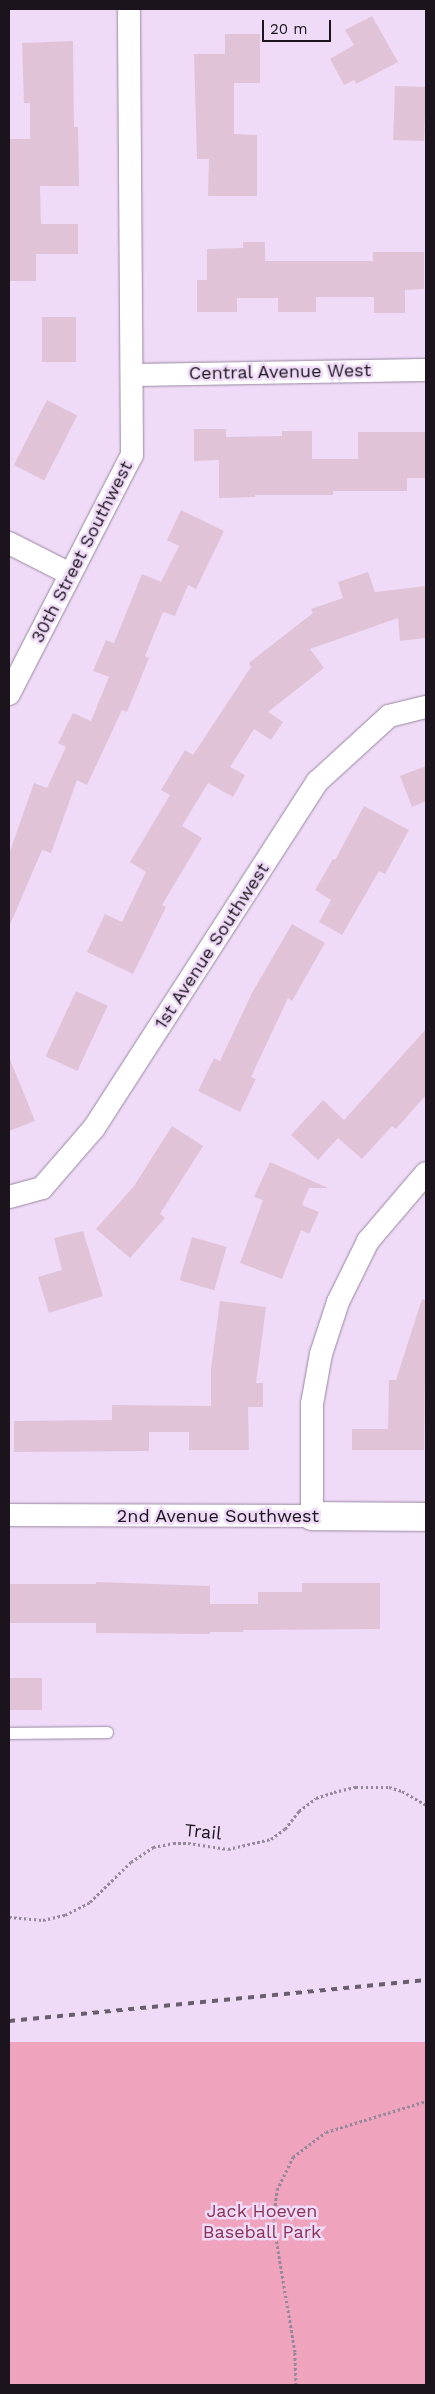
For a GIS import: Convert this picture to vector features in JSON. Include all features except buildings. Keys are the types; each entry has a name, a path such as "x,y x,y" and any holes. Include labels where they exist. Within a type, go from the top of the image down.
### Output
{"street":[{"name":"30th Street Southwest","path":"9,694 70,574 120,483 132,455 133,374 129,9"},
{"name":"Central Avenue West","path":"133,374 426,370"},
{"path":"9,543 70,574"},
{"name":"1st Avenue Southwest","path":"9,1197 42,1188 94,1128 317,782 389,716 426,707"},
{"path":"312,1516 312,1404 321,1354 338,1302 368,1241 426,1173"},
{"name":"2nd Avenue Southwest","path":"9,1515 426,1517"}],"lane":[{"path":"9,1733 107,1732"}],"path":[{"name":"Trail","path":"9,1917 43,1920 64,1915 90,1902 131,1862 153,1847 173,1842 188,1842 228,1849 249,1846 271,1839 285,1829 299,1811 316,1798 334,1792 356,1787 389,1787 402,1791 426,1805"},
{"path":"296,2385 295,2352 273,2220 277,2190 293,2157 326,2132 426,2100"}],"green space":[{"name":"Jack Hoeven Baseball Park","path":"9,2042 426,2042 426,2385 9,2385"}],"railway":[{"path":"9,2021 426,1980"}]}
